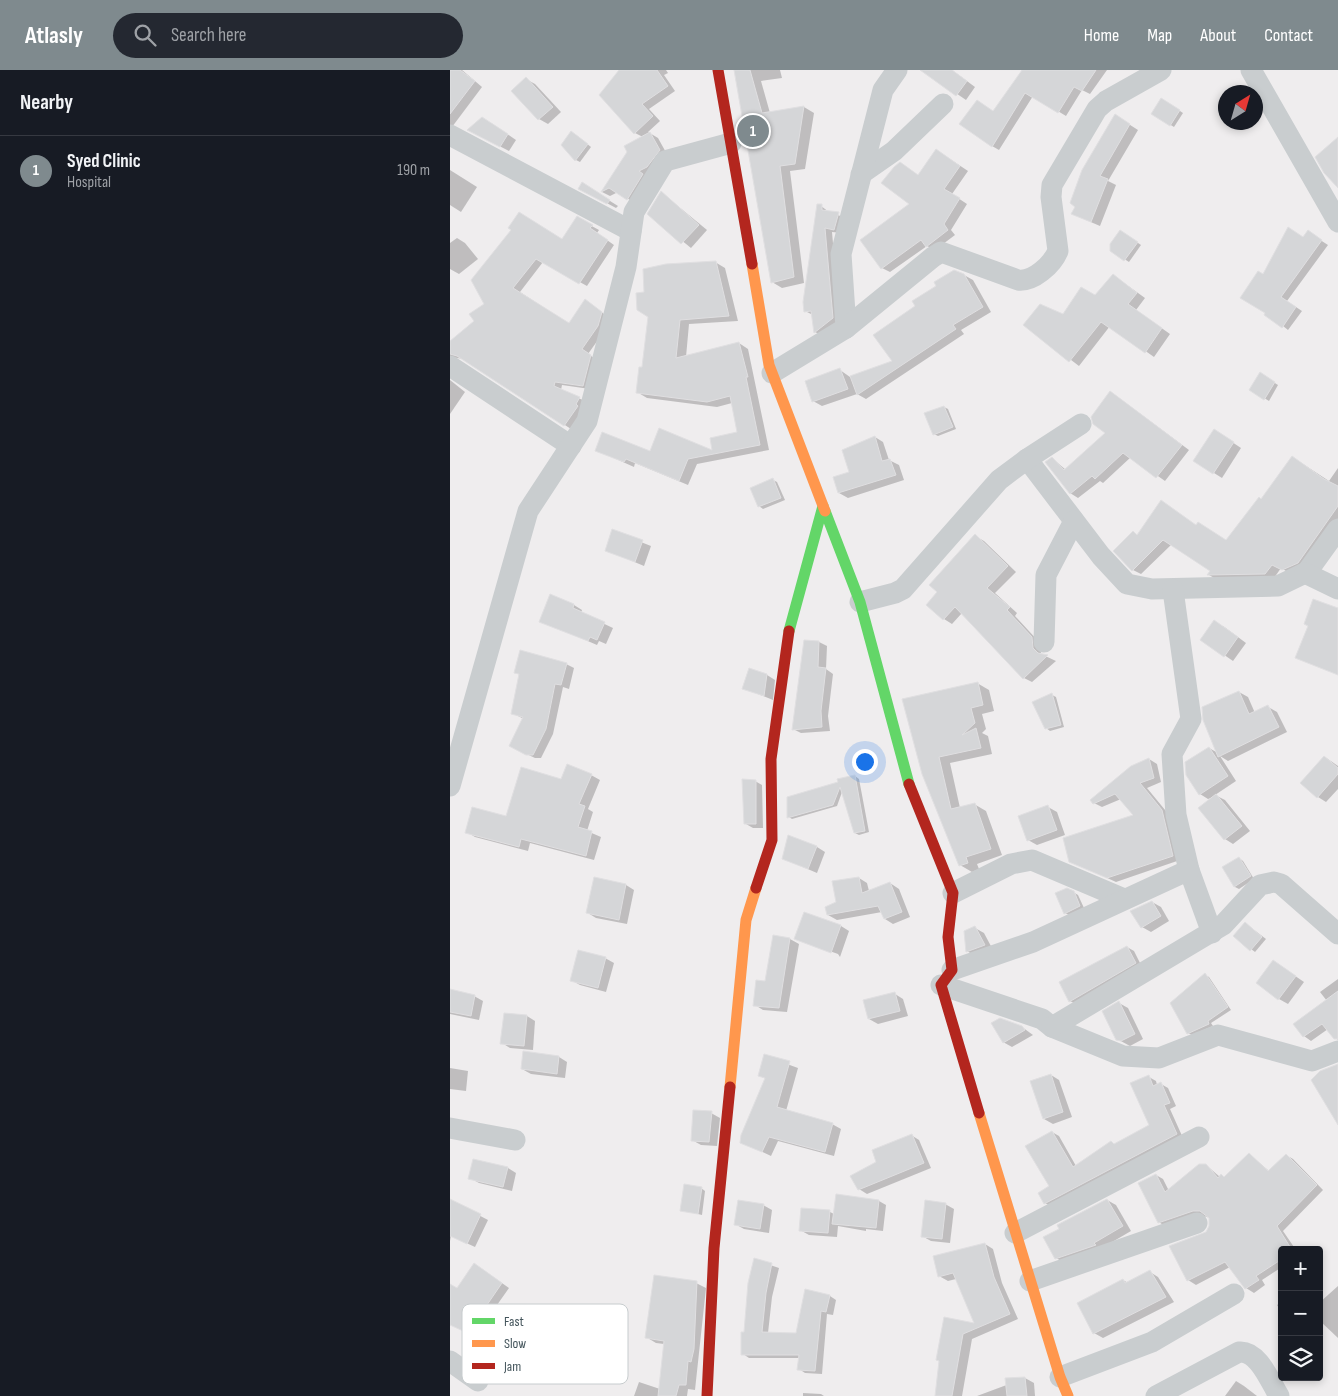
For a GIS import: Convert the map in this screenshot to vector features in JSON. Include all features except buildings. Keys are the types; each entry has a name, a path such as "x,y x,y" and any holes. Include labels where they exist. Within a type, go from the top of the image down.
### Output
{"street":[{"path":"718,70 769,365 860,602 907,779 953,893 948,937 947,977 1015,1233 1064,1387 1152,1342 1234,1294"},
{"path":"846,328 841,254 883,90 897,70"},
{"path":"772,373 846,328 941,252 1018,280 1029,280 1035,276 1058,251 1051,197 1052,185 1096,109 1113,96 1161,70"},
{"path":"1251,70 1338,222"},
{"path":"861,174 894,151 943,104"},
{"path":"450,135 631,232"},
{"path":"450,786 528,511 587,421 626,266 634,212 665,161 731,143"},
{"path":"450,366 571,446"},
{"path":"860,602 895,593 903,589 994,485 1027,458 1082,424"},
{"path":"1027,458 1074,521 1127,584 1156,590 1278,586 1301,576 1313,566 1338,529"},
{"path":"707,1396 714,1248 746,920 772,840 771,759 790,624 823,506"},
{"path":"1044,642 1046,575 1074,521"},
{"path":"1301,576 1338,589"},
{"path":"1173,590 1191,719 1172,754 1177,823 1188,870 1212,933"},
{"path":"953,893 1011,864 1032,860 1124,899"},
{"path":"947,977 1033,942 1188,870"},
{"path":"1052,1027 1212,933 1223,925 1260,885 1274,882 1286,888 1338,934"},
{"path":"947,977 1042,1019 1052,1027 1123,1056 1159,1058 1218,1035 1312,1061 1338,1051"},
{"path":"450,1128 515,1140"},
{"path":"1015,1233 1199,1137"},
{"path":"1030,1281 1197,1223"},
{"path":"1156,1396 1244,1351 1254,1356 1279,1396"},
{"path":"450,1361 462,1370"}],"traffic: fast":[{"path":"789,631 823,506"},
{"path":"825,511 860,602 909,784"}],"traffic: slow":[{"path":"752,264 769,365 825,511"},
{"path":"730,1087 746,920 756,888"},
{"path":"979,1113 1060,1377 1068,1396"}],"traffic: jam":[{"path":"718,70 752,264"},
{"path":"756,888 772,840 771,759 789,631"},
{"path":"909,784 953,893 948,937 952,970 941,985 979,1113"},
{"path":"707,1396 714,1248 730,1087"}],"place":[{"name":"Syed Clinic","path":"753,131"}]}
